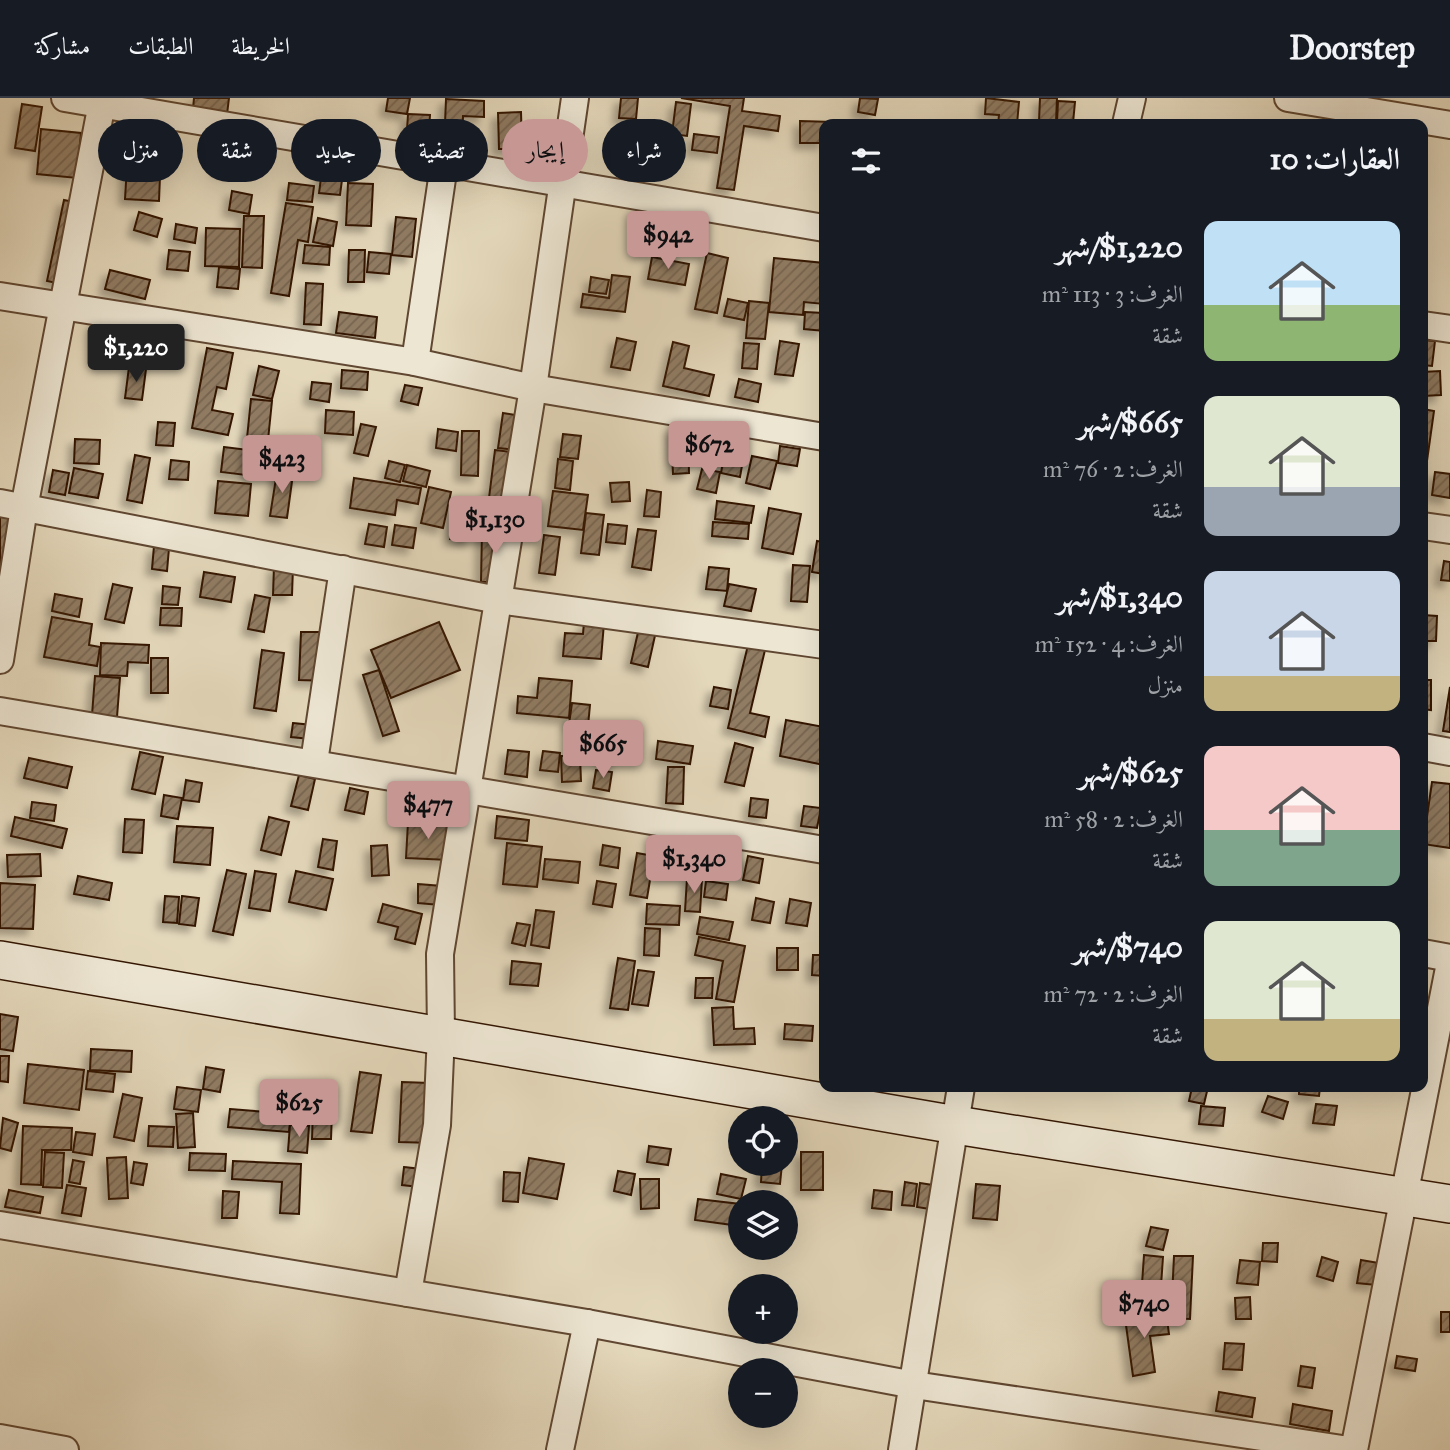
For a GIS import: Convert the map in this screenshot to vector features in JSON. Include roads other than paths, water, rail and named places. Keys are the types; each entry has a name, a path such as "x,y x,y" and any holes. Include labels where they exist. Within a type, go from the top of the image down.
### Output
{"street":[{"path":"65,98 102,102 395,156"},
{"path":"408,1293 437,1125 441,1034 439,954 533,388 575,98"},
{"path":"1127,119 1132,98"},
{"path":"1288,98 1414,119"},
{"path":"0,660 12,505 63,308 102,102"},
{"path":"1428,121 1450,125"},
{"path":"488,172 819,227"},
{"path":"415,362 441,182"},
{"path":"0,296 415,362 533,388 819,436"},
{"path":"1428,326 1450,329"},
{"path":"12,505 498,600 819,644"},
{"path":"1428,527 1450,530"},
{"path":"314,762 342,569"},
{"path":"0,712 314,762 819,849"},
{"path":"1428,748 1450,752"},
{"path":"1428,954 1450,960 1428,1076"},
{"path":"0,960 956,1125 1450,1204"},
{"path":"902,1450 960,1092"},
{"path":"1354,1450 1425,1092"},
{"path":"0,1225 587,1323 914,1385 1349,1450"},
{"path":"560,1450 587,1323"},
{"path":"0,1438 65,1450"}]}
